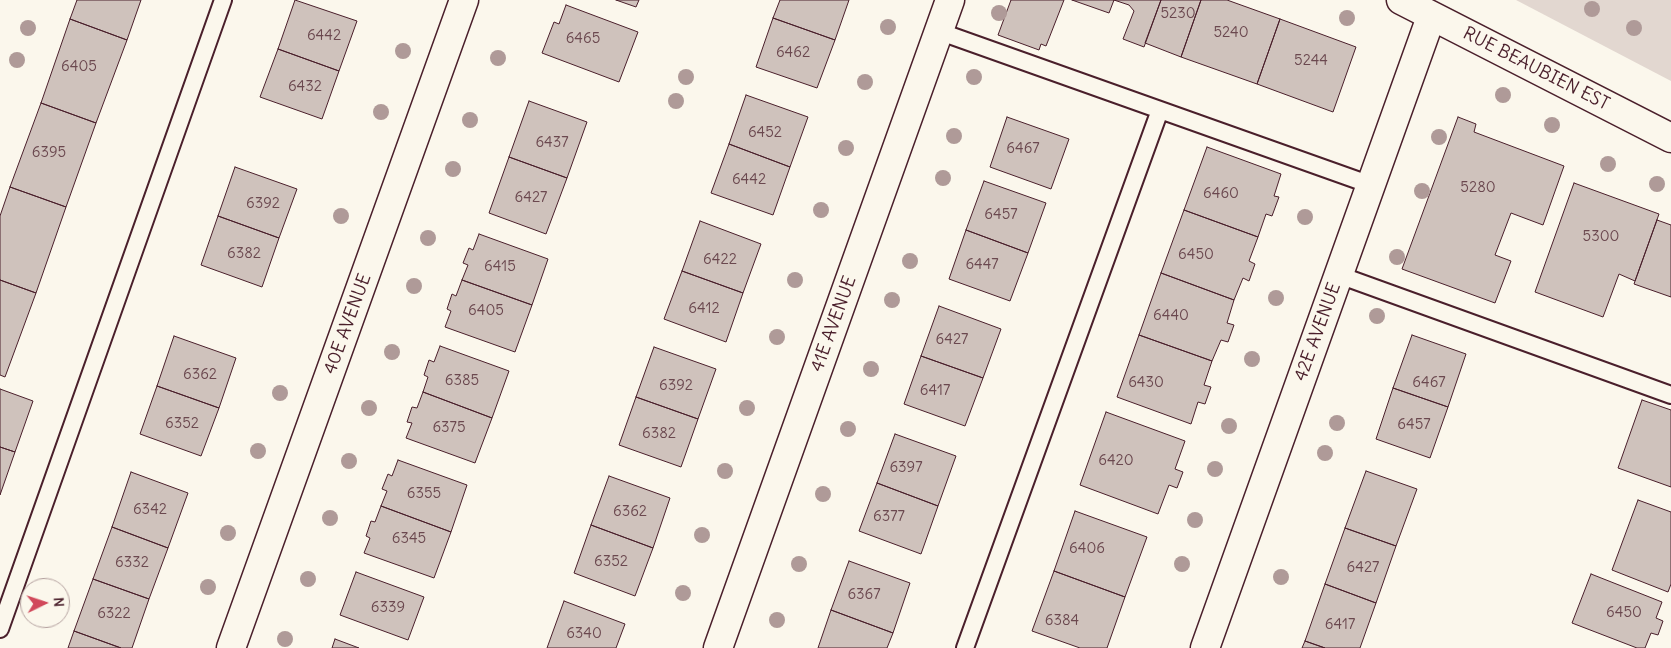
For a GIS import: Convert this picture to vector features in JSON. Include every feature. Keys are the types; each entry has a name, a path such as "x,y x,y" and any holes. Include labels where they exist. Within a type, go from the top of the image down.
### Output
{"street":[{"name":"40E AVENUE","path":"231,648 464,0"},
{"name":"41E AVENUE","path":"718,648 950,0"},
{"name":"RUE BEAUBIEN EST","path":"1401,0 1671,138"},
{"name":"42E AVENUE","path":"1205,648 1432,16"}],"lane":[{"path":"0,629 223,0"},
{"path":"938,31 1370,185"},
{"path":"965,648 1160,110"},
{"path":"1339,275 1671,395"}],"shaded area":[{"path":"1516,0 1671,0 1671,81"}],"building":[{"path":"77,0 141,0 127,40 70,19"},
{"path":"295,0 357,21 339,71 278,49"},
{"path":"616,0 639,0 636,7"},
{"path":"780,0 849,0 835,40 773,18"},
{"path":"1011,0 1064,0 1046,46 1041,44 1039,50 998,35"},
{"path":"1072,0 1114,0 1109,13"},
{"path":"1114,0 1161,0 1144,47 1123,39 1134,11 1129,5"},
{"path":"1161,0 1201,0 1181,57 1145,43"},
{"path":"1201,0 1227,0 1280,19 1257,84 1181,57"},
{"path":"566,5 638,32 619,82 542,53 554,22 559,24"},
{"path":"773,18 835,40 817,88 756,67"},
{"path":"70,19 127,40 96,123 41,103"},
{"path":"1280,19 1356,47 1333,112 1257,84"},
{"path":"278,49 339,71 322,119 260,97"},
{"path":"746,95 808,117 790,167 729,144"},
{"path":"529,101 587,122 567,178 509,157"},
{"path":"41,103 96,123 66,207 10,187"},
{"path":"1007,117 1069,139 1051,189 990,167"},
{"path":"1458,117 1476,124 1474,132 1564,166 1543,225 1511,213 1495,255 1511,261 1495,303 1402,269"},
{"path":"729,144 790,167 773,215 711,193"},
{"path":"1207,147 1281,174 1274,196 1279,197 1272,216 1266,214 1258,237 1184,210"},
{"path":"509,157 567,178 546,234 489,213"},
{"path":"235,167 297,189 279,238 218,216"},
{"path":"984,181 1046,203 1028,253 966,230"},
{"path":"1574,183 1659,214 1635,281 1619,274 1603,317 1535,292"},
{"path":"10,187 66,207 36,293 0,280 0,216"},
{"path":"1184,210 1258,237 1249,261 1255,264 1249,281 1243,278 1234,300 1161,273"},
{"path":"218,216 279,238 262,287 201,265"},
{"path":"1657,220 1671,225 1671,297 1634,284"},
{"path":"700,221 761,244 743,293 682,271"},
{"path":"966,230 1028,253 1010,301 949,279"},
{"path":"479,234 548,259 532,305 462,280 468,265 463,263 469,248 473,250"},
{"path":"682,271 743,293 726,342 664,319"},
{"path":"1161,273 1234,300 1227,323 1234,325 1228,342 1221,340 1212,361 1139,335"},
{"path":"0,280 36,293 5,377 0,375"},
{"path":"462,280 532,305 515,352 445,327 451,311 447,309 452,294 456,296"},
{"path":"939,306 1001,329 983,378 921,356"},
{"path":"1139,335 1212,361 1204,385 1211,387 1205,404 1198,402 1191,424 1117,397"},
{"path":"1412,335 1466,354 1448,407 1393,388"},
{"path":"174,336 236,358 219,408 157,386"},
{"path":"440,346 509,371 492,418 423,392 428,377 424,375 429,360 434,362"},
{"path":"654,347 716,369 698,419 636,397"},
{"path":"921,356 983,378 965,426 904,404"},
{"path":"157,386 219,408 201,456 140,434"},
{"path":"1393,388 1448,407 1430,458 1376,439"},
{"path":"0,389 33,401 15,452 0,447"},
{"path":"423,392 492,418 475,463 406,438 412,423 407,422 412,407 417,408"},
{"path":"636,397 698,419 681,467 619,445"},
{"path":"1642,400 1671,410 1671,487 1618,468"},
{"path":"1106,412 1185,441 1175,469 1183,472 1177,488 1169,485 1158,514 1080,485"},
{"path":"895,434 956,456 938,506 877,483"},
{"path":"0,447 15,452 0,495"},
{"path":"398,460 467,485 451,532 381,506 387,491 382,489 388,474 392,476"},
{"path":"1366,471 1417,489 1396,546 1345,528"},
{"path":"131,472 188,493 168,548 112,527"},
{"path":"609,476 670,498 653,548 591,525"},
{"path":"877,483 938,506 921,554 859,531"},
{"path":"1638,500 1671,512 1671,584 1668,592 1612,570"},
{"path":"381,506 451,532 434,578 364,553 370,538 366,536 371,521 375,522"},
{"path":"1075,511 1147,537 1125,597 1054,571"},
{"path":"591,525 653,548 635,596 574,573"},
{"path":"112,527 168,548 149,599 93,579"},
{"path":"1345,528 1396,546 1376,603 1325,584"},
{"path":"849,561 910,583 893,633 831,610"},
{"path":"1054,571 1125,597 1107,648 1080,648 1032,631"},
{"path":"356,572 424,597 408,640 340,615"},
{"path":"1591,574 1662,602 1656,618 1663,621 1658,635 1651,633 1645,648 1637,648 1572,623"},
{"path":"93,579 149,599 132,648 121,648 74,631"},
{"path":"1325,584 1376,603 1360,648 1325,648 1305,641"},
{"path":"564,601 625,624 616,648 547,648"},
{"path":"831,610 893,633 887,648 818,648"},
{"path":"74,631 121,648 68,648"},
{"path":"335,639 359,648 332,648"},
{"path":"1305,641 1325,648 1302,648"}]}
